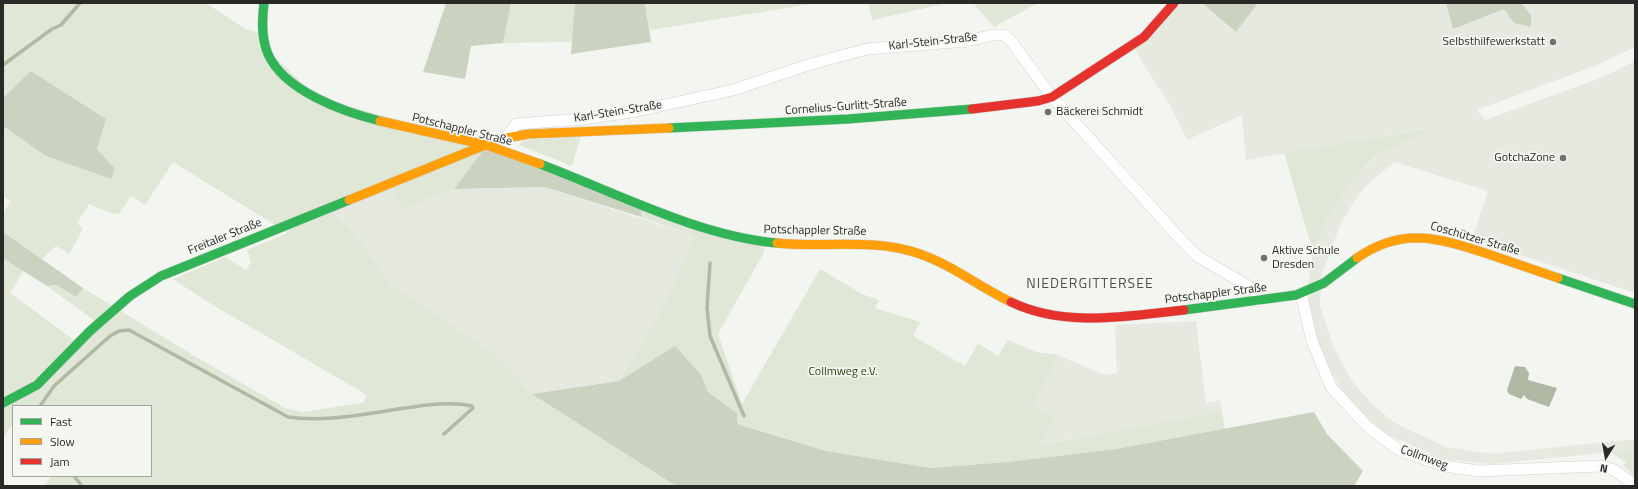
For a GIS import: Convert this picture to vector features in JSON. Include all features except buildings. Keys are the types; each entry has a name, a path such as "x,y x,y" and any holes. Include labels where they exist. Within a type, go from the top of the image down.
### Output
{"street":[{"name":"Potschappler Straße","path":"264,3 262,33 267,55 279,71 302,88 342,108 374,120 487,145 642,205 724,234 763,242 811,245 881,244 916,252 934,258 1002,298 1030,310 1063,318 1182,312 1257,301 1301,293 1316,288"},
{"name":"Cornelius-Gurlitt-Straße","path":"487,145 506,138 529,134 803,123 926,114 998,106 1052,97 1144,37 1174,3"},
{"name":"Karl-Stein-Straße","path":"506,138 516,124 584,119 637,110 733,90 811,64 867,49 967,41 993,35 1004,35 1011,41 1052,97 1188,247 1210,265 1256,291 1257,301"},
{"name":"Freitaler Straße","path":"3,403 37,385 90,331 130,296 161,276 329,207 393,184 487,145"},
{"name":"Coschützer Straße","path":"1316,288 1330,281 1365,253 1383,243 1400,238 1417,236 1433,237 1458,244 1635,304"},
{"name":"Collmweg","path":"1301,293 1312,341 1331,387 1369,428 1399,450 1444,466 1478,471 1601,466 1614,470 1635,485"}],"shaded area":[{"path":"446,3 511,3 503,43 471,46 465,79 423,72"},
{"path":"575,3 645,3 651,42 571,54"},
{"path":"1177,3 1202,3 1236,32 1258,3 1635,3 1635,47 1597,65 1477,110 1485,120 1603,77 1635,61 1635,293 1472,239 1488,191 1394,162 1368,184 1353,203 1341,223 1322,273 1320,305 1333,346 1352,381 1372,404 1395,423 1446,447 1492,454 1635,439 1635,450 1490,464 1443,459 1388,435 1363,415 1341,390 1321,352 1309,301 1308,284 1313,252 1325,223 1346,189 1375,157 1428,129 1246,160 1242,115 1187,140 1171,107 1132,46"},
{"path":"1202,3 1258,3 1236,32"},
{"path":"1446,3 1521,3 1531,15 1531,27 1514,23 1504,9 1453,29"},
{"path":"31,71 106,119 97,149 115,169 111,179 46,156 3,126 3,98"},
{"path":"487,145 642,205 641,217 545,187 454,189"},
{"path":"393,184 405,209 454,189 545,187 694,236 667,299 619,381 532,394 501,359 391,284 352,230 329,207"},
{"path":"3,232 83,288 76,297 57,285 47,286 3,258"},
{"path":"1196,321 1206,403 1220,400 1222,411 1039,445 1055,417 1034,407 1058,355 1105,375 1117,373 1115,325"},
{"path":"675,346 701,375 708,392 737,413 737,424 826,451 931,468 1007,462 1116,449 1314,412 1327,434 1363,471 1354,486 676,486 532,394 619,381"},
{"path":"1515,366 1525,367 1529,373 1528,380 1557,388 1549,407 1527,399 1524,395 1521,399 1509,394 1507,390"}],"green space":[{"path":"3,3 206,3 247,30 262,33 265,48 317,97 487,145 454,189 404,209 395,197 393,184 329,208 352,230 391,284 501,359 532,394 676,486 44,486 50,477 152,477 152,405 12,405 12,424 3,438 3,258 24,270 10,293 74,340 94,320 47,286 57,285 76,297 83,288 191,354 285,408 302,412 363,403 367,395 211,304 173,279 225,257 246,270 251,262 247,250 288,233 173,162 145,205 131,196 119,214 108,212 89,204 77,223 83,229 69,254 56,246 42,259 3,232 3,212 11,202 3,196 3,126 46,156 111,179 115,169 97,149 106,119 31,71 3,98"},
{"path":"511,3 575,3 573,42 503,43"},
{"path":"645,3 818,3 650,30"},
{"path":"868,3 948,3 872,20"},
{"path":"973,3 1038,3 994,27"},
{"path":"1430,129 1374,157 1346,189 1325,223 1313,252 1284,153"},
{"path":"581,136 572,166 519,145 523,140"},
{"name":"Collmweg e.V.","path":"642,205 763,242 764,252 718,334 742,404 820,269 862,294 879,300 875,308 920,322 913,336 965,366 978,343 998,356 1008,340 1036,352 1058,355 1034,407 1055,417 1040,445 1222,411 1225,429 1116,449 1007,462 931,468 826,451 737,424 737,413 708,392 701,375 619,381 667,299 694,236 641,217"},
{"path":"1635,450 1635,477 1623,465 1626,463 1611,452"}],"waterway":[{"path":"3,65 52,29 61,25 80,3"},
{"path":"710,263 707,308 710,336 744,416"},
{"path":"41,405 54,386 110,336 119,331 129,330 288,417 318,419 334,418 435,404 472,406 473,408 444,434"},
{"path":"75,477 82,486"}],"traffic: fast":[{"path":"264,3 264,42 268,54 276,67 287,79 316,98 333,106 380,121"},
{"path":"669,128 848,119 972,109"},
{"path":"540,164 687,222 717,232 747,239 777,243"},
{"path":"3,403 37,385 90,331 130,296 161,276 349,200"},
{"path":"1184,310 1296,295 1324,283 1357,258"},
{"path":"1558,278 1635,304"}],"traffic: slow":[{"path":"380,121 486,145 540,164"},
{"path":"349,200 500,139 529,134 669,128"},
{"path":"1357,258 1374,248 1390,242 1405,238 1421,238 1453,243 1558,278"},
{"path":"777,243 812,245 847,244 900,248 942,263 1011,302"}],"traffic: jam":[{"path":"972,109 1038,101 1052,97 1144,37 1174,3"},
{"path":"1011,302 1032,310 1074,318 1118,317 1184,310"}],"place":[{"name":"Selbsthilfewerkstatt","path":"1553,42"},
{"name":"Bäckerei Schmidt","path":"1048,112"},
{"name":"GotchaZone","path":"1563,158"},
{"name":"Aktive Schule Dresden","path":"1264,258"}],"district":[{"name":"NIEDERGITTERSEE","path":"1090,285"}]}
